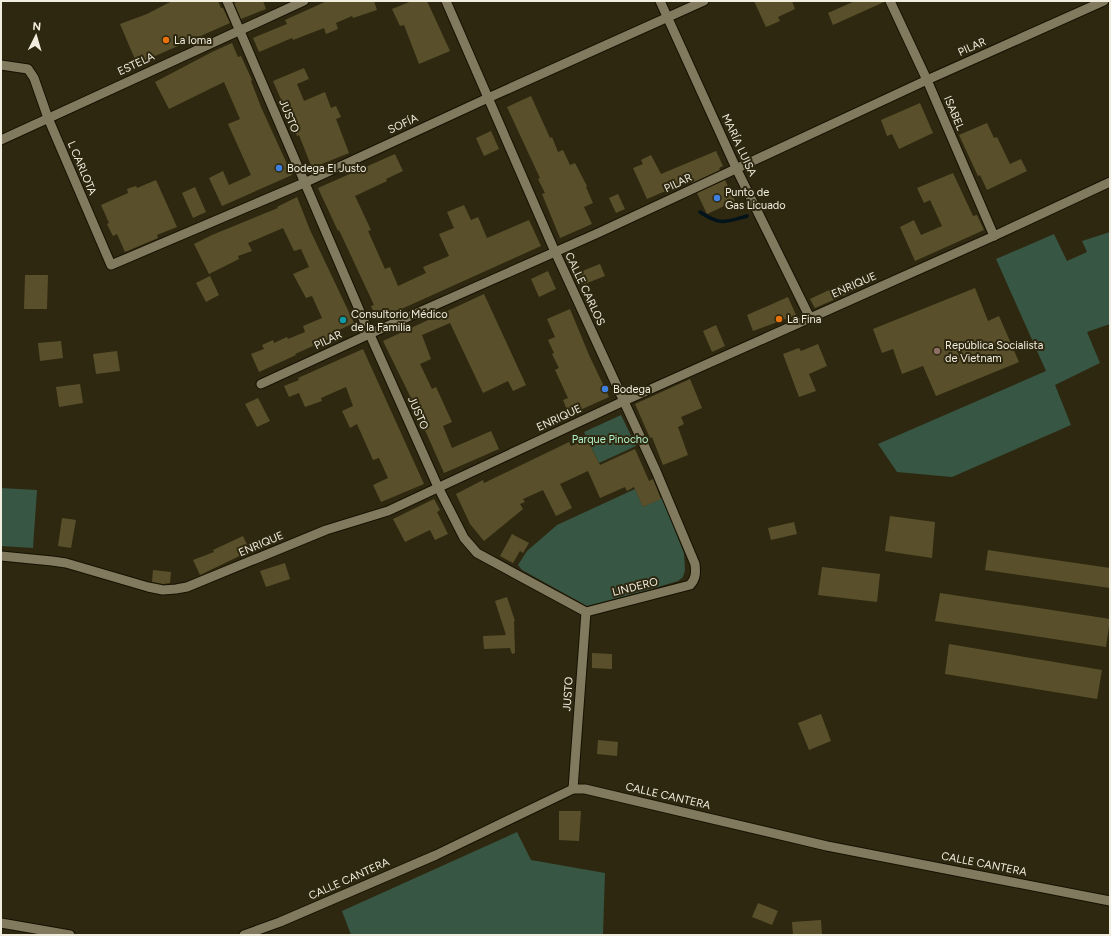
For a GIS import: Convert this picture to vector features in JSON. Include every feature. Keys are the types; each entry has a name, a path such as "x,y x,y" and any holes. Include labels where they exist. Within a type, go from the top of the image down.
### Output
{"street":[{"name":"JUSTO","path":"227,1 369,334 438,487 464,538 477,553 586,612 573,789"},
{"name":"ESTELA","path":"1,140 304,1"},
{"name":"CALLE CARLOS","path":"446,1 555,252 624,401 695,564 696,576 690,585"},
{"name":"MARÍA LUISA","path":"660,1 736,168 810,318"},
{"name":"SOFÍA","path":"111,265 304,183 704,1"},
{"name":"ISABEL","path":"890,1 927,80 994,236"},
{"name":"PILAR","path":"261,384 369,334 555,252 927,80 1104,1"},
{"name":"L CARLOTA","path":"1,65 28,69 34,78 48,118 111,265"},
{"name":"ENRIQUE","path":"1,556 52,560 163,590 187,587 326,530 388,511 624,401 994,236 1110,182"},
{"name":"LINDERO","path":"586,612 690,585"},
{"name":"CALLE CANTERA","path":"244,935 280,922 436,855 573,789 585,789 827,846 1110,900"},
{"path":"1,923 70,935"}],"green space":[{"path":"1110,232 1110,324 1087,332 1100,363 1055,385 1071,425 952,477 897,472 878,444 1046,371 996,259 1054,234 1067,261 1087,252 1082,241"},
{"name":"Parque Pinocho","path":"621,415 636,446 599,463 584,432"},
{"path":"1,488 37,490 33,548 1,546"},
{"path":"635,489 643,507 662,498 684,553 685,570 683,577 678,581 587,606 522,570 518,565 527,551 557,525"},
{"path":"517,832 531,860 605,873 603,935 351,935 342,911"}],"building":[{"path":"172,1 218,1 230,23 137,64 120,24 147,14"},
{"path":"240,1 263,1 266,9 241,19 234,3"},
{"path":"327,1 374,1 377,10 353,18 352,16 336,23 338,29 326,34 324,28 293,40 292,38 259,52 253,38 287,24 285,20"},
{"path":"412,1 427,1 450,51 419,64 404,25 400,26 392,9"},
{"path":"754,1 792,1 795,9 778,17 780,21 766,27"},
{"path":"855,1 884,2 833,25 828,13"},
{"path":"232,43 238,57 241,56 252,80 251,81 261,107 292,175 222,206 209,178 223,171 229,185 251,175 228,124 240,119 224,82 169,109 155,82"},
{"path":"304,68 309,79 297,84 304,101 325,92 331,108 336,106 341,117 336,119 349,153 312,168 299,135 297,136 273,81"},
{"path":"531,96 558,152 563,150 570,165 575,163 587,186 586,187 593,203 584,207 592,224 560,238 542,194 545,193 538,179 540,178 507,107"},
{"path":"920,103 933,133 899,149 892,134 887,136 881,120"},
{"path":"987,123 994,138 997,137 1010,164 1021,159 1027,171 987,190 980,175 978,176 959,135"},
{"path":"491,131 499,149 484,156 476,138"},
{"path":"716,151 723,166 719,168 720,170 692,183 691,180 647,199 633,168 643,164 641,160 651,155 661,174"},
{"path":"395,154 403,171 386,179 387,181 355,196 371,230 368,231 385,269 390,267 398,286 426,273 423,267 449,256 439,234 454,228 447,212 464,205 471,220 478,217 487,238 529,220 541,246 377,320 371,306 374,305 318,188"},
{"path":"953,173 973,216 977,215 984,230 915,261 900,227 914,220 921,235 942,226 930,200 924,203 917,188"},
{"path":"156,180 177,227 157,235 158,238 125,252 117,234 113,236 107,224 109,223 101,205 128,193 127,189 136,186 137,188"},
{"name":"Punto de Gas Licuado","path":"725,180 735,201 707,214 697,193"},
{"path":"195,187 206,212 193,218 182,193"},
{"path":"618,194 625,209 616,213 609,198"},
{"path":"297,197 310,230 354,323 339,330 340,334 259,372 251,354 264,349 262,345 273,340 274,343 287,337 288,339 305,332 303,326 322,318 312,296 306,298 293,274 309,267 301,249 294,251 283,228 248,243 252,251 238,256 239,259 209,274 194,244 278,208 277,207"},
{"path":"600,264 605,276 582,285 577,273"},
{"path":"548,271 556,289 539,297 531,279"},
{"path":"25,275 48,275 47,309 24,309"},
{"path":"210,276 219,295 206,302 196,283"},
{"path":"842,284 847,294 815,308 810,299"},
{"path":"975,288 988,321 999,316 1019,362 936,396 923,366 902,374 893,349 882,353 873,329"},
{"path":"484,294 526,385 513,391 508,381 483,393 450,323 422,335 431,359 420,364 432,389 436,387 452,422 443,426 452,448 491,431 499,449 444,473 410,396 383,341"},
{"path":"788,297 796,315 753,331 747,315"},
{"path":"570,309 589,355 609,397 569,415 563,400 568,398 555,370 559,368 552,354 554,353 548,340 555,337 547,319"},
{"path":"716,325 725,346 712,352 703,331"},
{"path":"61,341 63,358 40,361 38,343"},
{"path":"818,344 827,366 809,374 816,391 799,397 783,354 799,348 801,351"},
{"path":"363,349 424,484 381,502 373,485 388,478 379,458 373,460 357,424 350,428 342,411 353,406 346,387 321,398 322,401 305,407 299,393 289,397 284,386 299,380 298,378"},
{"path":"117,351 120,371 96,374 93,354"},
{"path":"690,379 702,408 681,417 684,424 678,427 688,455 663,465 652,437 650,438 635,404"},
{"path":"80,384 83,403 59,407 56,387"},
{"path":"258,398 270,421 257,427 245,404"},
{"path":"587,439 600,465 635,449 649,481 653,479 661,499 643,507 634,487 627,491 625,487 600,498 588,471 560,484 572,508 556,516 543,490 523,499 525,502 520,504 523,509 484,541 470,524 456,494 483,480 484,483 569,442 571,446"},
{"path":"434,499 440,510 437,512 448,534 435,540 430,530 405,542 393,519"},
{"path":"890,516 935,522 932,558 885,551"},
{"path":"62,518 76,520 71,548 58,546"},
{"path":"794,522 797,534 771,540 768,528"},
{"path":"512,534 529,543 523,553 520,551 513,563 500,556"},
{"path":"243,536 250,551 200,575 193,560 214,552 213,550"},
{"path":"988,550 1110,568 1110,588 985,570"},
{"path":"285,563 290,579 266,587 260,571"},
{"path":"822,567 880,574 877,602 818,595"},
{"path":"153,570 171,572 170,583 163,584 152,582"},
{"path":"940,593 1110,619 1106,647 935,621"},
{"path":"507,597 515,621 515,653 512,654 510,648 484,649 483,636 506,635 495,601"},
{"path":"949,644 1102,670 1097,699 945,674"},
{"path":"592,653 612,654 612,669 592,668"},
{"path":"821,714 831,741 809,750 798,723"},
{"path":"598,740 618,742 617,756 597,754"},
{"path":"559,811 581,811 579,841 559,840"},
{"path":"758,903 778,911 772,925 752,917"},
{"path":"821,920 822,935 793,935 792,922"}],"waterway":[{"path":"700,212 713,219 723,222 747,216"}],"place":[{"name":"La loma","path":"166,40"},
{"name":"Bodega El Justo","path":"279,168"},
{"name":"Punto de Gas Licuado","path":"717,198"},
{"name":"La Fina","path":"779,319"},
{"name":"Consultorio Médico de la Familia","path":"343,320"},
{"name":"República Socialista de Vietnam","path":"937,351"},
{"name":"Bodega","path":"605,389"}]}
